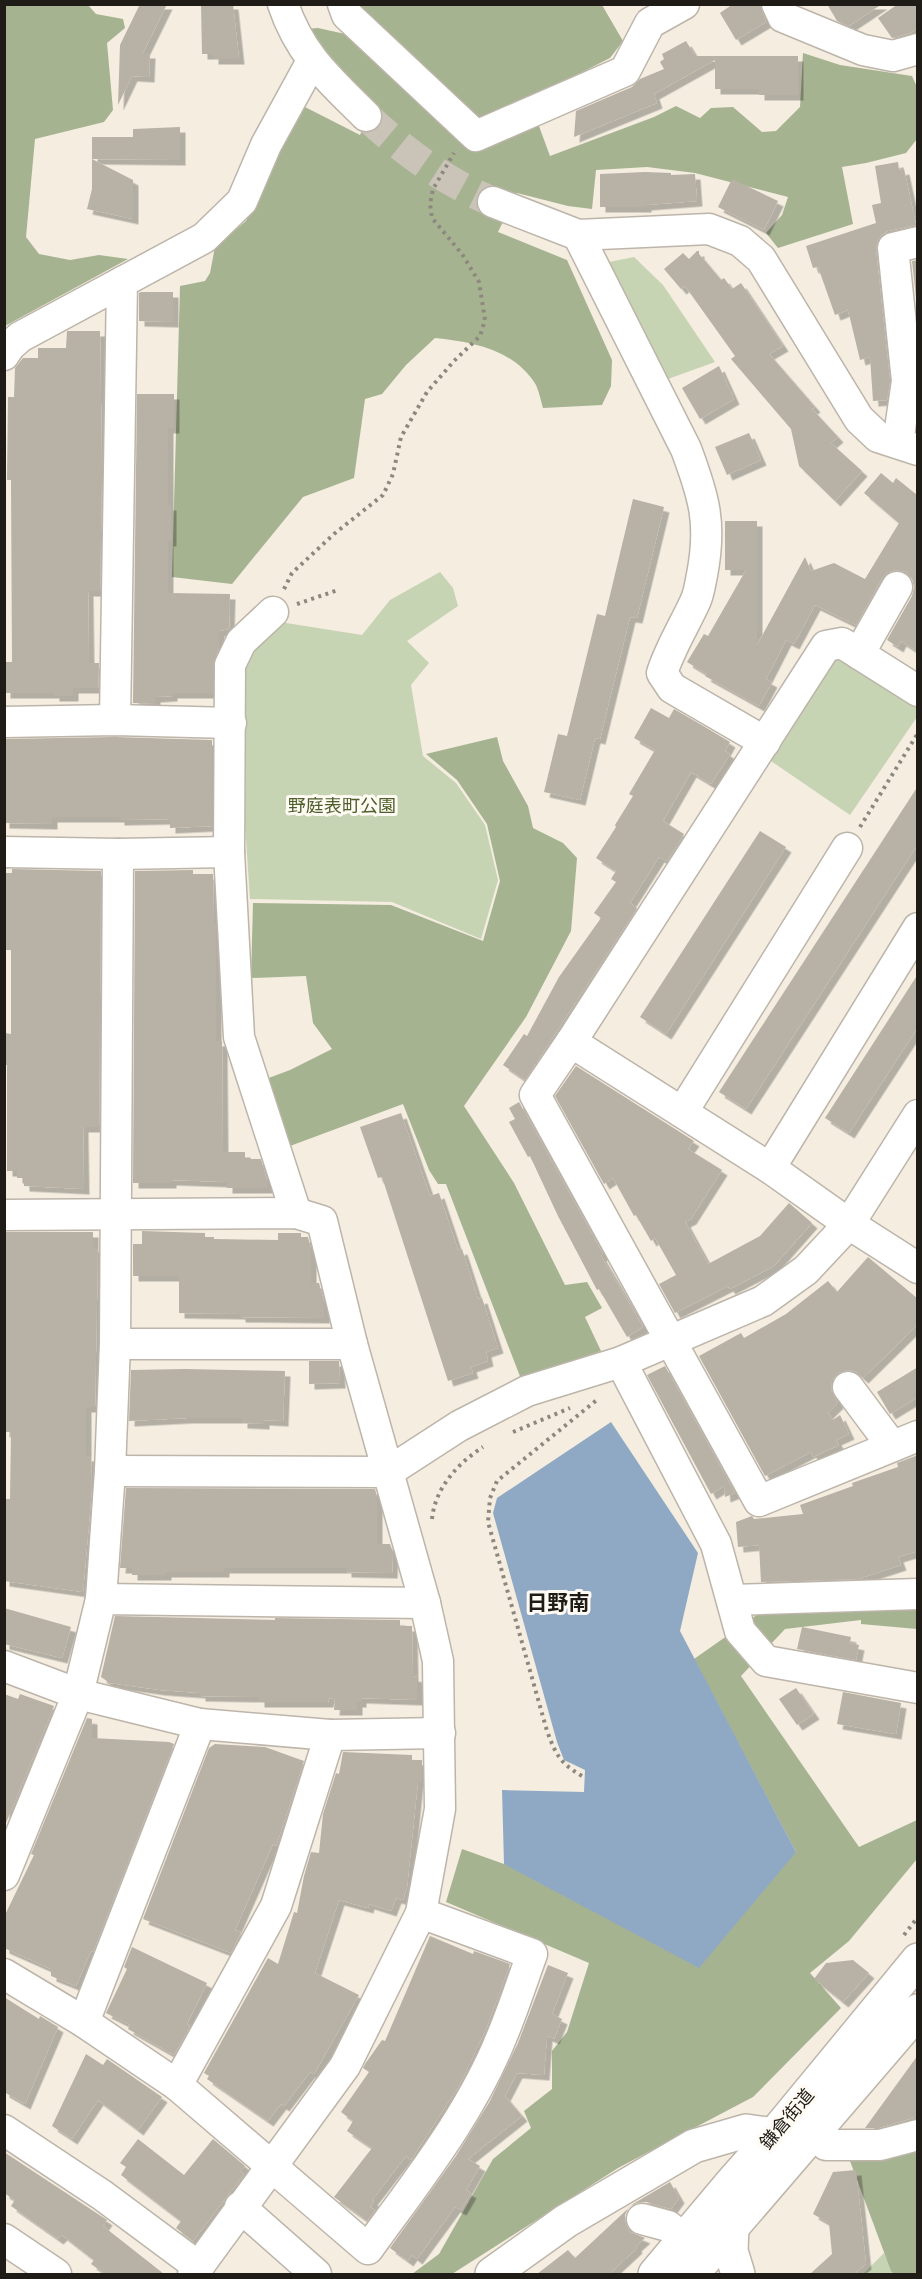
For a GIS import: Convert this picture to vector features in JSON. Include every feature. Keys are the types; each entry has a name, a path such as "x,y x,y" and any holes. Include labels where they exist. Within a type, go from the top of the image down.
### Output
{"main road":[{"name":"鎌倉街道","path":"655,2274 774,2135 918,1960"},
{"name":"鎌倉街道","path":"692,2274 905,2041 918,2011"},
{"path":"492,2274 566,2222 694,2146 746,2131 774,2135"},
{"path":"732,2228 731,2251 738,2274"}],"street":[{"path":"283,4 289,22 312,61 366,116"},
{"path":"343,4 346,15 476,136 625,71 644,14 684,4"},
{"path":"777,4 783,16 863,50 893,56 918,49"},
{"path":"10,343 204,238 242,201 266,145 312,61"},
{"path":"493,202 578,236 709,229 740,240 761,259 859,419 878,437 908,447 907,381 893,248 918,242"},
{"path":"578,236 686,449 700,486 708,522 697,599 667,657 662,673 672,688 765,742"},
{"path":"115,720 122,282"},
{"path":"860,654 897,587"},
{"path":"273,612 241,642 230,665 230,852 239,1037 296,1213"},
{"path":"848,1387 905,1441 759,1501 536,1095 826,646 842,643 918,692"},
{"path":"4,722 115,720 231,723"},
{"path":"683,1111 847,848"},
{"path":"4,852 118,854 230,852"},
{"path":"4,1875 78,1694 101,1599 110,1471 115,1344 118,854"},
{"path":"770,1168 918,928"},
{"path":"571,1042 683,1111 918,1268"},
{"path":"110,1471 388,1472 459,1426 527,1391 627,1374 672,1341 763,1301 806,1270 849,1224 918,1115"},
{"path":"4,1215 296,1213 322,1221 352,1344 425,1603 438,1661 440,1733 440,1809 421,1913 345,2066 240,2207 196,2271 102,2195 4,2130"},
{"path":"115,1344 352,1344"},
{"path":"627,1374 716,1544 740,1630 766,1661 918,1688"},
{"path":"733,1600 918,1594"},
{"path":"101,1599 425,1603"},
{"path":"4,1666 78,1694 200,1724 330,1735 440,1733"},
{"path":"84,2022 200,1724"},
{"path":"177,2085 276,1906 330,1735"},
{"path":"4,1974 84,2022 177,2085 368,2249 444,2143 477,2086 502,2038 532,1954 421,1913"},
{"path":"826,2145 880,2145 918,2135"},
{"path":"240,2207 316,2274"},
{"path":"642,2219 668,2226 685,2239"},
{"path":"4,2239 56,2274"}],"path":[{"path":"273,612 292,573 334,534 384,495 393,474 401,437 427,392 480,336 485,320 479,282 462,254 432,218 430,204 433,189 452,154 476,136"},
{"path":"273,612 338,590"},
{"path":"847,848 918,733"},
{"path":"582,1776 568,1768 556,1756 547,1731 488,1522 490,1498 497,1481 627,1374"},
{"path":"508,1434 566,1411 573,1405"},
{"path":"430,1530 433,1510 441,1490 468,1456 487,1445"}],"green space":[{"path":"5,4 88,5 96,14 123,19 125,28 107,43 113,110 104,122 35,139 26,237 39,254 70,260 99,255 128,259 5,326"},
{"path":"353,5 602,5 623,41 610,58 529,99 550,156 654,117 676,106 700,118 711,108 733,107 762,132 776,131 800,107 803,53 840,65 912,76 917,87 917,139 906,153 842,167 853,224 778,248 766,233 782,215 788,197 695,173 647,167 596,170 592,209 568,206 517,193 498,232 567,260 612,360 611,386 602,405 543,408 536,385 527,373 504,355 477,345 435,338 406,365 382,394 365,399 354,478 303,497 232,584 172,577 180,286 205,281 210,273 215,247 246,221 293,109 305,107 360,135 373,108 305,29 318,28 345,34 360,18"},
{"path":"634,257 663,285 715,362 668,379 607,272 609,262"},
{"name":"野庭表町公園","path":"440,572 453,588 458,606 407,641 429,663 411,685 423,756 456,783 485,825 498,880 481,939 392,902 250,899 245,824 246,661 257,645 280,622 362,635 390,600"},
{"path":"848,657 917,704 917,717 850,815 768,759 836,658"},
{"path":"497,737 503,761 528,806 533,828 563,843 577,858 571,931 526,1017 464,1106 514,1183 565,1285 587,1282 602,1308 585,1317 601,1351 521,1379 446,1184 438,1184 429,1170 403,1104 290,1146 266,1079 332,1049 313,1023 306,976 251,978 253,903 391,905 483,941 500,881 487,824 457,780 426,754"},
{"path":"917,1605 917,1629 861,1624 861,1620 785,1629 741,1676 859,1847 917,1820 917,1859 849,1941 810,1973 841,2008 753,2097 618,2168 452,2274 412,2274 439,2254 493,2159 531,2128 524,2111 552,2089 552,2051 567,2032 589,1963 446,1902 462,1849 504,1864 796,1852 694,1659 761,1612"},
{"path":"917,2145 917,2274 894,2274 850,2161"},
{"path":"884,2253 894,2274 863,2274"}],"water":[{"path":"611,1422 698,1553 680,1631 796,1852 699,1968 504,1864 502,1790 584,1792 585,1770 564,1760 557,1742 493,1513 497,1498"}],"building":[{"path":"140,4 167,4 143,53 150,53 149,77 132,76 118,105 120,45"},
{"path":"201,4 233,4 239,59 213,59 213,54 202,54"},
{"path":"733,4 760,4 766,22 736,40 720,13"},
{"path":"827,4 882,4 849,26 837,21"},
{"path":"898,4 918,4 918,28 892,38 878,18"},
{"path":"686,41 695,56 798,56 798,95 759,95 759,89 715,89 715,60 654,94 657,103 574,137 576,111 632,87 640,79 664,69 660,62 664,59 662,54"},
{"path":"180,127 180,160 92,159 92,137 133,137 133,129"},
{"path":"92,159 133,180 133,219 87,209 92,189"},
{"path":"898,162 899,170 904,169 916,225 888,231 881,235 877,242 890,381 887,400 873,401 870,357 860,360 848,310 835,315 818,267 813,268 806,246 876,223 872,205 881,203 875,166"},
{"path":"671,173 671,175 695,174 697,201 646,205 646,207 600,207 600,174"},
{"path":"732,179 778,201 764,230 718,207"},
{"path":"697,251 721,280 724,278 732,289 741,283 783,346 769,354 815,407 812,409 838,437 831,443 862,471 835,501 799,466 791,429 731,359 735,356 685,286 681,289 664,269 683,253 689,259"},
{"path":"918,260 918,316 912,261"},
{"path":"173,292 173,322 139,321 139,293"},
{"path":"67,331 100,331 102,473 100,591 88,591 89,663 99,663 98,688 73,688 73,696 54,696 54,693 5,693 5,662 12,662 11,480 7,480 8,397 14,397 15,368 23,358 38,358 38,348 66,348"},
{"path":"719,366 734,399 700,419 682,388"},
{"path":"137,394 174,394 174,428 168,428 168,505 171,505 171,541 168,541 168,593 230,594 229,629 219,631 219,648 213,665 213,693 172,693 172,696 155,697 155,704 133,703"},
{"path":"749,433 761,460 727,475 715,447"},
{"path":"881,473 893,483 896,478 917,495 918,493 918,652 901,641 898,647 887,640 912,596 914,587 912,579 906,572 896,570 888,572 882,578 856,625 815,605 794,644 786,640 766,679 772,682 759,706 705,676 707,674 687,662 704,634 708,636 746,570 725,570 725,521 757,521 757,645 805,557 811,571 834,563 865,579 899,523 864,493"},
{"path":"633,499 664,507 637,618 630,617 600,739 595,738 580,800 544,792 558,734 567,736 597,614 605,616"},
{"path":"651,708 669,718 674,709 705,727 730,742 725,751 730,754 711,784 691,772 663,821 684,834 667,861 659,857 630,903 637,908 525,1080 503,1065 524,1034 527,1036 559,977 601,918 594,913 616,882 611,879 616,871 596,858 633,796 629,794 655,750 634,738"},
{"path":"115,737 212,740 212,826 170,828 170,819 119,820 119,817 52,817 52,824 4,823 4,739"},
{"path":"918,786 918,844 746,1109 719,1092"},
{"path":"760,831 786,847 666,1034 640,1017"},
{"path":"12,869 101,871 99,1127 83,1127 84,1189 24,1186 24,1178 17,1178 17,1171 7,1171 5,1033 11,1034 11,950 6,950 4,873 12,873"},
{"path":"193,870 193,874 213,874 214,924 216,924 216,1041 222,1041 223,1152 245,1152 245,1159 261,1159 267,1188 227,1188 227,1182 171,1180 171,1183 133,1183 135,871"},
{"path":"918,974 918,1027 849,1133 825,1118"},
{"path":"576,1066 694,1141 688,1149 722,1170 691,1219 685,1222 708,1264 760,1236 789,1203 812,1223 774,1266 730,1289 728,1286 675,1313 659,1284 676,1275 655,1238 651,1241 636,1215 634,1216 613,1178 604,1184 555,1096"},
{"path":"519,1102 603,1254 601,1256 643,1327 627,1337 599,1289 597,1290 530,1156 528,1157 509,1122 515,1119 509,1108"},
{"path":"401,1113 430,1196 439,1193 458,1250 462,1249 478,1299 482,1298 498,1348 486,1352 488,1361 471,1367 473,1373 448,1381 382,1177 378,1178 360,1127"},
{"path":"142,1231 205,1233 205,1237 214,1237 214,1239 278,1240 278,1233 301,1233 301,1237 308,1237 311,1249 311,1283 319,1283 324,1302 324,1318 240,1317 240,1314 179,1313 179,1276 133,1276 133,1244 142,1244"},
{"path":"5,1232 93,1232 93,1247 98,1247 95,1407 86,1407 86,1456 91,1456 92,1488 83,1592 4,1581 4,1499 10,1499 11,1432 4,1432"},
{"path":"868,1257 918,1299 918,1324 863,1378 855,1371 847,1370 838,1373 832,1380 831,1390 838,1403 828,1413 833,1420 840,1415 849,1434 836,1440 839,1445 813,1457 811,1452 765,1476 699,1356 741,1333 744,1338 786,1314 828,1281 837,1292"},
{"path":"309,1361 339,1361 340,1383 309,1384"},
{"path":"665,1366 735,1493 725,1497 724,1486 711,1494 647,1375"},
{"path":"918,1367 918,1397 890,1414 877,1392"},
{"path":"131,1370 285,1371 283,1421 264,1420 264,1424 242,1423 242,1418 187,1418 129,1421"},
{"path":"918,1455 918,1551 898,1557 901,1565 858,1579 761,1582 759,1545 738,1547 736,1522 752,1516 754,1519 803,1514 800,1505 898,1467 897,1463"},
{"path":"126,1488 375,1489 377,1544 390,1544 393,1552 392,1573 346,1572 346,1568 224,1568 224,1572 166,1572 166,1575 132,1575 132,1568 120,1568"},
{"path":"4,1608 71,1627 62,1658 4,1644"},
{"path":"115,1616 400,1620 400,1626 412,1626 413,1676 417,1677 417,1700 361,1698 361,1702 357,1702 357,1710 334,1710 335,1699 329,1698 328,1702 259,1702 259,1697 200,1696 200,1693 110,1683 101,1677"},
{"path":"802,1627 851,1637 850,1643 859,1645 856,1660 797,1649"},
{"path":"796,1688 814,1714 797,1725 779,1699"},
{"path":"843,1692 901,1703 896,1734 837,1724"},
{"path":"4,1694 18,1699 20,1694 54,1706 4,1828"},
{"path":"87,1718 92,1719 92,1738 174,1744 93,1952 91,1951 76,1986 51,1976 51,1969 4,1948 4,1917 34,1855 31,1854"},
{"path":"215,1744 265,1747 304,1761 276,1846 273,1844 235,1930 241,1932 231,1953 143,1919 209,1748"},
{"path":"343,1752 412,1755 412,1760 422,1760 422,1781 418,1781 407,1887 403,1900 396,1898 391,1911 369,1904 368,1908 339,1900 315,1973 359,1995 314,2074 310,2072 284,2106 281,2104 268,2121 207,2079 209,2076 204,2073 268,1958 278,1964 294,1912 297,1913 311,1852 319,1853 323,1814 336,1773 339,1774"},
{"path":"430,1936 473,1954 474,1951 510,1964 486,2029 460,2084 411,2160 406,2156 372,2200 374,2201 370,2207 375,2210 367,2221 362,2218 365,2214 362,2217 334,2197 372,2148 347,2131 353,2121 341,2112 369,2072 363,2068 365,2064 382,2040 385,2041"},
{"path":"132,1947 207,1983 187,2024 190,2026 174,2055 128,2029 130,2025 106,2013 127,1969 124,1967"},
{"path":"853,1960 869,1973 843,2002 814,1979 826,1963"},
{"path":"548,1965 568,1973 552,2014 562,2019 554,2039 547,2036 544,2075 517,2073 505,2096 522,2116 468,2159 480,2166 466,2190 471,2193 461,2210 455,2207 417,2259 412,2255 408,2261 390,2248 456,2156 490,2101 518,2043"},
{"path":"4,1997 39,2019 40,2016 58,2027 25,2104 4,2092"},
{"path":"86,2054 103,2065 107,2059 162,2097 138,2130 98,2100 72,2139 52,2126"},
{"path":"918,2055 918,2113 913,2118 878,2128 865,2128"},
{"path":"138,2139 184,2175 213,2139 245,2166 240,2171 244,2174 193,2241 176,2228 181,2221 121,2175 126,2167 120,2163"},
{"path":"4,2152 107,2220 103,2226 164,2274 105,2274 91,2264 94,2260 62,2235 58,2239 11,2206 15,2200 4,2193"},
{"path":"856,2170 866,2264 854,2274 810,2274 832,2254 829,2223 813,2214 833,2172"},
{"path":"670,2182 679,2198 671,2209 646,2202 631,2206"},
{"path":"628,2208 625,2215 630,2232 645,2238 609,2274 537,2274 568,2250 575,2258"}],"tunnel":[{"path":"366,116 426,165 458,185 493,202"}],"district":[{"name":"日野南","path":"558,1603"}]}
